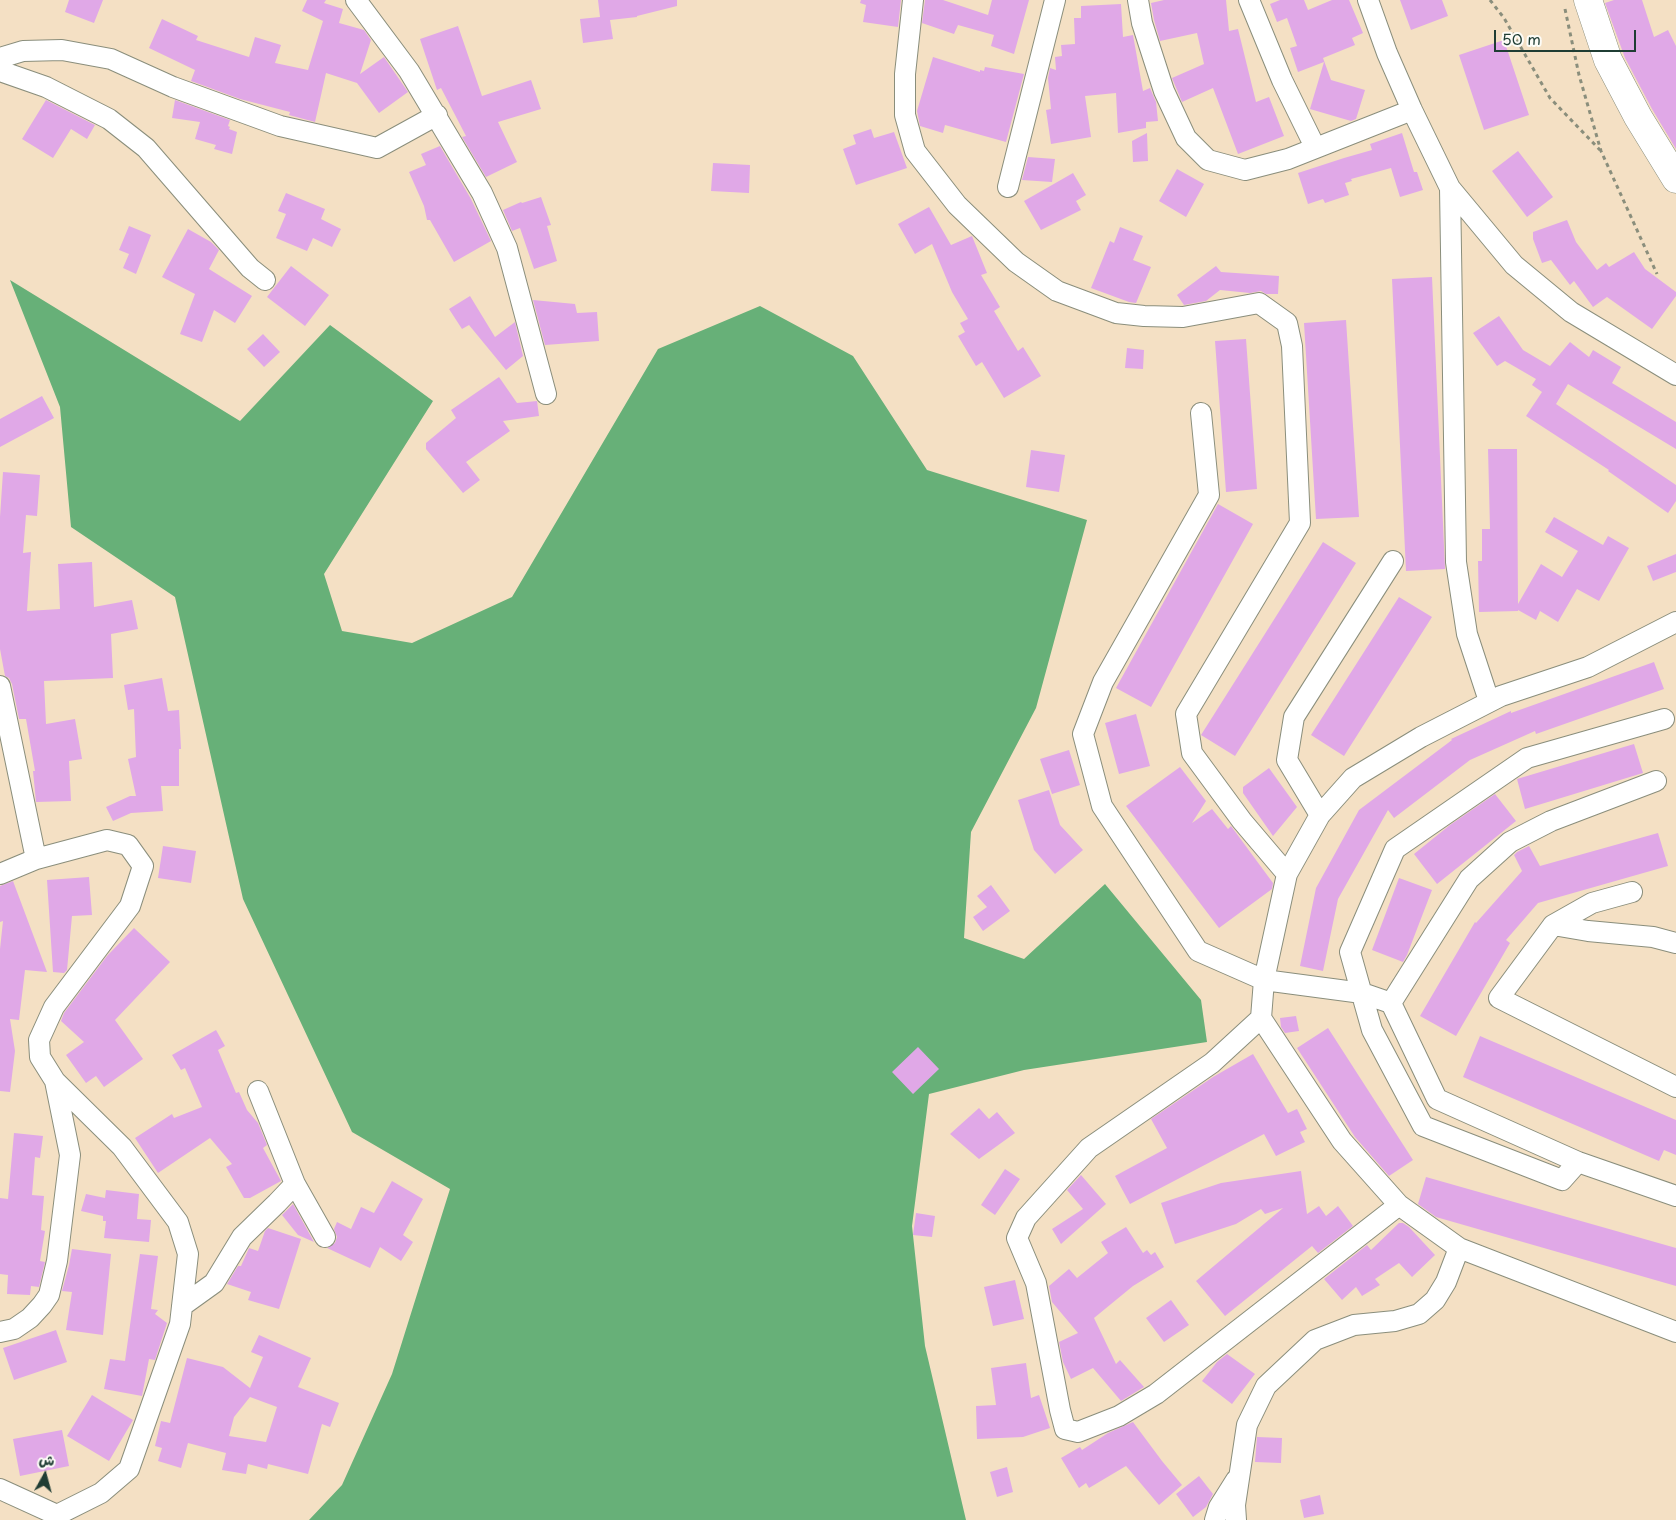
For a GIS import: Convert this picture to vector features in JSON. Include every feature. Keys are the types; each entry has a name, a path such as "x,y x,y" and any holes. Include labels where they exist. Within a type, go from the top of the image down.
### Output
{"street":[{"path":"356,0 410,70 482,193 507,248 546,394"},
{"path":"914,0 905,74 905,115 915,151 957,205 1016,262 1057,291 1116,313 1183,317 1259,303 1287,323 1292,346 1300,523 1186,714 1192,753 1242,821 1287,874"},
{"path":"1008,188 1055,0"},
{"path":"1138,0 1142,23 1164,91 1186,138 1208,160 1245,170 1288,159 1412,110"},
{"path":"1249,0 1282,80 1316,147"},
{"path":"1368,0 1387,53 1450,188 1514,265 1571,312 1676,375"},
{"path":"1577,3 1638,117 1676,179"},
{"path":"0,58 23,51 62,50 111,59 173,88 280,126 377,148 437,115"},
{"path":"0,72 46,87 109,119 146,148 250,268 265,280"},
{"path":"1450,188 1456,562 1467,634 1489,702"},
{"path":"1201,414 1209,495 1103,682 1083,734 1102,806 1198,952 1264,980 1362,993 1391,1003 1437,1099 1578,1162 1676,1196"},
{"path":"1320,815 1287,760 1294,718 1394,561"},
{"path":"1676,622 1588,666 1501,696 1422,737 1353,778 1320,815 1287,874 1264,980 1261,1018 1342,1140 1399,1205 1459,1248 1676,1332"},
{"path":"0,686 36,859"},
{"path":"1578,1162 1562,1180 1423,1126 1372,1030 1350,952 1395,849 1527,758 1664,719"},
{"path":"1391,1003 1469,879 1510,842 1551,821 1656,781"},
{"path":"0,874 36,859 107,840 128,845 143,866 130,906 54,1007 39,1040 40,1057 55,1081 122,1147 178,1222 188,1254 180,1324 129,1469 101,1493 57,1515 0,1488"},
{"path":"1632,892 1592,903 1553,925 1499,998 1676,1087"},
{"path":"1553,925 1588,931 1653,937 1676,943"},
{"path":"1261,1018 1212,1063 1089,1148 1026,1218 1018,1238 1036,1283 1060,1410 1066,1429 1078,1432 1119,1416 1156,1394 1399,1205"},
{"path":"0,1332 14,1329 30,1318 42,1305 48,1295 57,1261 70,1155 55,1081"},
{"path":"258,1091 295,1184 325,1237"},
{"path":"182,1306 214,1283 242,1238 295,1184"},
{"path":"1236,1520 1235,1505 1247,1426 1266,1386 1315,1340 1354,1325 1395,1321 1419,1314 1436,1300 1459,1248"},
{"path":"1215,1520 1219,1507 1240,1474"}],"path":[{"path":"1490,0 1504,18 1550,98 1601,151"},
{"path":"1577,3 1565,12 1579,75 1601,151 1656,274"}],"green space":[{"path":"10,280 240,421 330,325 433,401 324,574 342,631 412,643 512,597 658,349 760,306 853,356 927,470 1087,520 1036,708 971,832 964,938 1024,959 1105,884 1201,1000 1207,1042 1024,1070 929,1094 912,1226 925,1346 966,1520 309,1520 342,1485 392,1374 450,1189 352,1132 243,899 175,597 71,527 60,407"}],"building":[{"path":"69,0 103,0 94,23 65,12"},
{"path":"307,0 326,0 324,3 343,9 339,23 364,30 371,40 360,74 384,57 408,92 379,113 357,83 326,73 315,122 289,115 290,112 240,99 191,81 195,70 149,48 162,19 198,36 196,40 249,57 255,37 281,45 275,63 308,70 323,21 302,11"},
{"path":"598,0 677,0 677,6 637,17 610,20 613,39 583,43 580,19 600,17"},
{"path":"861,0 901,0 898,27 863,22 866,5 860,3"},
{"path":"925,0 943,0 988,15 992,0 1029,0 1014,54 991,46 994,35 958,25 954,34 922,23"},
{"path":"1164,0 1226,0 1229,31 1238,29 1256,102 1269,97 1284,136 1238,154 1213,88 1182,102 1172,78 1204,64 1197,33 1160,41 1151,3"},
{"path":"1280,0 1304,0 1308,10 1332,0 1349,0 1363,33 1352,38 1355,45 1323,58 1331,80 1365,90 1356,119 1351,121 1310,109 1324,62 1298,72 1290,48 1297,46 1287,18 1277,22 1270,4"},
{"path":"1400,0 1442,0 1448,16 1411,30"},
{"path":"1614,0 1642,0 1654,37 1668,30 1676,46 1676,149 1625,58 1605,3"},
{"path":"1121,4 1123,37 1133,35 1143,91 1150,88 1156,102 1158,121 1146,122 1146,128 1118,133 1116,93 1085,96 1091,137 1051,144 1046,110 1051,109 1048,78 1050,68 1056,70 1055,57 1062,56 1061,45 1075,44 1074,18 1081,18 1081,6"},
{"path":"458,26 482,96 531,80 541,109 498,122 517,162 486,177 462,137 466,136 441,88 437,90 420,39"},
{"path":"1504,40 1529,115 1484,130 1459,55"},
{"path":"933,57 980,72 980,70 984,71 985,67 1024,74 1006,142 945,125 943,133 920,126 917,111"},
{"path":"46,100 95,125 87,139 71,129 53,158 22,139"},
{"path":"175,100 230,120 229,129 237,132 232,154 214,149 216,145 195,139 200,122 172,118"},
{"path":"871,129 874,138 894,132 907,168 856,185 843,149 856,144 853,135"},
{"path":"1147,133 1148,161 1133,162 1132,141"},
{"path":"1402,133 1414,172 1417,172 1423,190 1400,197 1391,168 1351,179 1352,181 1345,183 1349,195 1325,203 1323,199 1308,204 1298,173 1372,150 1370,144"},
{"path":"440,146 471,199 491,241 454,262 430,220 427,220 424,206 409,172 426,165 421,154"},
{"path":"1518,151 1553,197 1527,217 1492,171"},
{"path":"1028,157 1055,159 1052,182 1022,180"},
{"path":"713,163 750,165 749,193 711,191"},
{"path":"1177,169 1204,184 1186,217 1159,201"},
{"path":"1073,173 1086,195 1076,201 1081,210 1041,230 1024,201"},
{"path":"286,193 325,209 321,219 341,229 332,247 313,238 307,251 276,238 286,214 278,211"},
{"path":"541,197 551,225 547,226 557,261 534,269 520,228 512,231 503,210 521,202"},
{"path":"929,207 951,245 972,236 987,273 981,275 1000,307 994,311 1018,351 1023,347 1041,376 1004,398 982,362 976,366 958,336 965,332 960,323 968,319 952,292 932,244 915,254 898,224"},
{"path":"1567,220 1576,242 1597,270 1606,263 1609,267 1634,252 1645,269 1676,292 1676,296 1652,329 1607,297 1593,307 1574,281 1570,285 1551,260 1542,263 1533,239 1533,232"},
{"path":"129,226 151,235 136,274 123,268 129,254 119,250"},
{"path":"1120,227 1143,236 1133,260 1151,267 1136,303 1091,288 1110,241 1114,243"},
{"path":"188,229 211,242 219,250 209,269 252,296 235,323 214,310 202,342 180,334 195,294 162,277"},
{"path":"291,266 329,295 305,326 267,297"},
{"path":"1216,266 1221,272 1279,276 1278,294 1266,294 1261,291 1250,293 1220,290 1206,301 1184,305 1177,295"},
{"path":"1432,277 1445,569 1406,571 1392,279"},
{"path":"470,296 495,337 515,322 523,356 506,370 469,325 462,329 449,309"},
{"path":"533,300 575,304 577,313 597,312 599,341 545,345"},
{"path":"1499,316 1523,350 1550,366 1570,342 1589,357 1593,350 1621,367 1612,383 1676,422 1676,449 1568,384 1556,404 1676,485 1676,501 1668,513 1609,470 1526,416 1542,392 1532,385 1536,379 1505,361 1497,366 1473,333"},
{"path":"1346,320 1359,517 1316,519 1304,323"},
{"path":"263,334 280,352 264,367 247,349"},
{"path":"1246,339 1257,489 1226,492 1215,341"},
{"path":"1127,348 1144,350 1143,369 1125,368"},
{"path":"499,377 517,403 537,401 539,416 503,421 510,431 466,462 480,480 463,493 426,449 426,443 456,418 451,410"},
{"path":"42,396 54,418 0,447 0,419"},
{"path":"1488,449 1517,449 1518,604 1541,564 1562,577 1578,551 1545,532 1554,517 1603,545 1608,536 1629,548 1599,601 1577,589 1558,622 1540,611 1536,620 1518,610 1479,612 1478,561 1482,561 1482,529 1490,529"},
{"path":"1031,450 1065,455 1059,492 1026,487"},
{"path":"3,472 40,475 37,516 26,515 23,553 31,552 27,611 60,609 58,564 92,562 94,607 132,600 138,629 111,634 113,678 44,681 46,724 75,719 82,759 69,761 71,801 36,802 33,771 35,771 26,719 19,719 12,684 9,678 5,676 0,649 0,517"},
{"path":"1218,504 1253,524 1151,707 1116,688"},
{"path":"1323,542 1356,563 1235,756 1201,735"},
{"path":"1676,554 1676,572 1653,581 1647,566"},
{"path":"1399,597 1432,617 1344,756 1311,735"},
{"path":"1654,662 1664,689 1536,734 1535,731 1470,760 1394,818 1388,810 1338,899 1323,971 1300,966 1316,888 1359,810 1451,739 1511,711 1511,713"},
{"path":"162,678 168,711 179,710 181,749 179,749 179,786 161,786 163,811 131,813 113,821 106,807 130,796 136,796 128,759 136,757 134,709 128,710 124,685"},
{"path":"1136,714 1150,766 1119,774 1105,723"},
{"path":"1634,744 1643,773 1525,809 1517,779"},
{"path":"1069,750 1080,785 1052,794 1040,759"},
{"path":"1180,767 1206,801 1192,823 1212,809 1228,829 1231,826 1273,883 1272,889 1219,928 1126,806"},
{"path":"1269,768 1297,807 1273,836 1243,793 1243,787"},
{"path":"1049,790 1060,825 1083,850 1055,874 1034,850 1018,800"},
{"path":"1495,794 1516,821 1437,884 1414,854 1450,825"},
{"path":"1658,833 1668,866 1538,903 1506,940 1510,943 1456,1036 1420,1016 1475,922 1522,871 1514,855 1517,852 1529,846 1540,866"},
{"path":"163,846 196,851 191,883 158,878"},
{"path":"89,877 92,915 72,916 67,970 64,973 53,972 47,880"},
{"path":"1399,878 1432,890 1403,962 1372,950"},
{"path":"13,881 47,972 25,970 19,1020 10,1019 15,1051 10,1092 0,1091 0,949 3,921 0,922 0,886"},
{"path":"991,885 1010,911 983,931 973,917 987,907 977,896"},
{"path":"134,928 170,962 115,1020 143,1059 104,1087 96,1076 86,1083 66,1055 84,1042 61,1021 64,1013 107,956"},
{"path":"1296,1016 1299,1031 1285,1033 1281,1027 1280,1018"},
{"path":"1328,1028 1413,1160 1389,1176 1355,1137 1297,1048"},
{"path":"216,1030 225,1046 218,1050 236,1093 239,1092 247,1110 258,1123 267,1145 263,1148 281,1181 250,1198 244,1198 226,1167 232,1164 210,1138 158,1173 135,1138 172,1114 174,1118 202,1107 185,1068 181,1070 172,1055"},
{"path":"1480,1036 1676,1120 1676,1155 1664,1150 1659,1161 1463,1077"},
{"path":"918,1047 939,1069 913,1094 892,1072"},
{"path":"1253,1054 1288,1113 1297,1109 1307,1129 1300,1132 1305,1142 1276,1156 1264,1134 1130,1204 1115,1176 1167,1148 1151,1119 1213,1077"},
{"path":"979,1108 989,1119 997,1112 1015,1133 979,1159 950,1134"},
{"path":"14,1133 43,1136 40,1158 35,1157 32,1195 44,1196 41,1230 45,1231 40,1261 45,1262 39,1287 31,1286 30,1295 7,1294 8,1275 0,1274 0,1198 8,1199"},
{"path":"1005,1169 1020,1179 995,1215 981,1205"},
{"path":"1301,1171 1307,1214 1319,1206 1326,1216 1338,1206 1353,1226 1318,1253 1312,1246 1225,1316 1196,1281 1283,1208 1265,1214 1261,1209 1236,1224 1175,1244 1161,1203 1221,1183"},
{"path":"1081,1175 1106,1204 1061,1244 1052,1229 1083,1209 1067,1190"},
{"path":"1426,1177 1676,1248 1676,1286 1436,1217 1418,1204"},
{"path":"392,1181 423,1199 403,1235 413,1242 401,1261 380,1247 370,1268 327,1248 335,1243 337,1237 334,1229 337,1222 351,1229 361,1207 374,1213"},
{"path":"106,1190 139,1194 137,1219 151,1220 149,1242 104,1238 106,1221 103,1221 103,1216 81,1211 86,1194 105,1198"},
{"path":"293,1204 314,1242 298,1235 282,1215"},
{"path":"916,1213 935,1216 932,1237 913,1235"},
{"path":"1399,1223 1409,1227 1435,1255 1412,1277 1399,1263 1375,1279 1380,1285 1362,1296 1356,1287 1342,1300 1324,1279 1367,1245 1371,1250"},
{"path":"1126,1227 1143,1253 1147,1250 1151,1255 1155,1252 1164,1267 1133,1286 1094,1318 1116,1364 1120,1360 1144,1387 1121,1401 1093,1368 1071,1379 1063,1362 1059,1342 1078,1333 1052,1302 1049,1286 1069,1269 1077,1278 1108,1253 1101,1242"},
{"path":"268,1228 301,1239 279,1309 248,1300 251,1292 227,1284 238,1266 241,1266 249,1248 258,1251 265,1231"},
{"path":"72,1249 111,1254 103,1335 66,1330 72,1292 62,1291"},
{"path":"140,1254 158,1256 151,1309 158,1310 155,1314 167,1323 155,1360 149,1359 142,1396 104,1389 110,1359 125,1361"},
{"path":"1015,1280 1024,1319 993,1326 984,1287"},
{"path":"1171,1300 1189,1325 1164,1342 1146,1318"},
{"path":"56,1330 67,1362 14,1380 3,1348"},
{"path":"259,1335 311,1358 298,1387 339,1403 330,1427 322,1424 308,1474 268,1464 267,1469 248,1464 246,1474 222,1470 226,1453 188,1443 181,1468 158,1461 162,1448 155,1446 161,1421 170,1423 187,1358 223,1367 250,1388 263,1357 251,1352","holes":["250,1397 277,1407 266,1442 229,1436 234,1417"]},
{"path":"1227,1354 1255,1374 1232,1404 1202,1381 1217,1362"},
{"path":"1026,1363 1031,1398 1039,1395 1050,1428 1023,1437 977,1439 976,1406 996,1405 991,1368"},
{"path":"92,1395 133,1420 109,1461 67,1436"},
{"path":"1133,1422 1182,1485 1159,1505 1126,1466 1089,1488 1086,1483 1079,1488 1061,1458 1080,1447 1082,1450 1108,1433"},
{"path":"62,1430 69,1466 20,1476 13,1439"},
{"path":"1257,1437 1282,1438 1281,1463 1255,1462"},
{"path":"1007,1467 1013,1492 997,1497 990,1472"},
{"path":"1199,1476 1213,1494 1206,1507 1193,1517 1176,1494"},
{"path":"1320,1495 1324,1514 1304,1518 1300,1500"}]}
